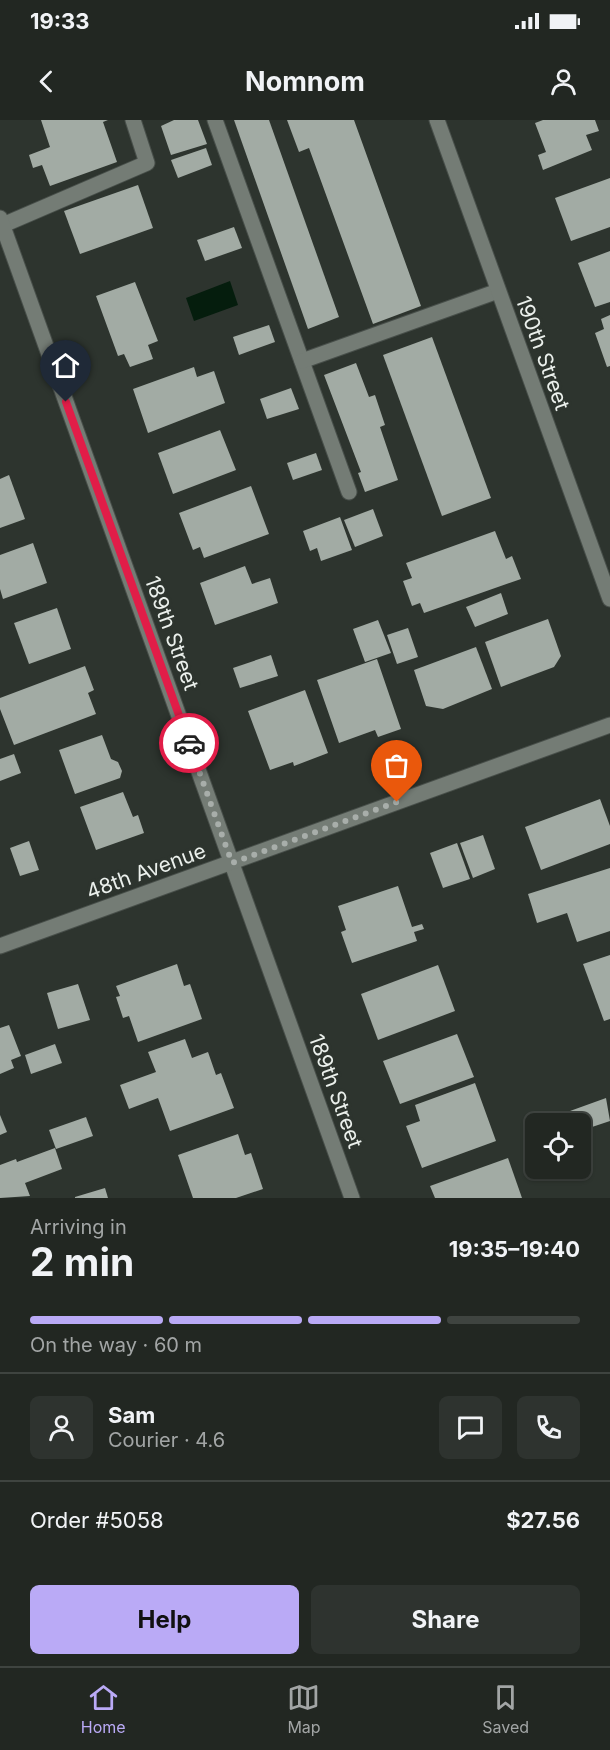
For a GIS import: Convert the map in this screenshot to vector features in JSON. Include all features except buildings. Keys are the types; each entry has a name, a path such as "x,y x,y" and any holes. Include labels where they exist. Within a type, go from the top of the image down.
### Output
{"street":[{"path":"1,222 147,163 132,120"},
{"path":"215,120 349,492"},
{"name":"190th Street","path":"436,120 610,599"},
{"name":"189th Street","path":"1,222 352,1198"},
{"path":"302,360 498,291"},
{"name":"48th Avenue","path":"0,946 610,725"}],"shaded area":[{"path":"230,281 238,305 194,321 186,298"}],"way so far":[{"path":"189,743 232,863 397,802"}],"route":[{"path":"66,402 189,743"}]}
